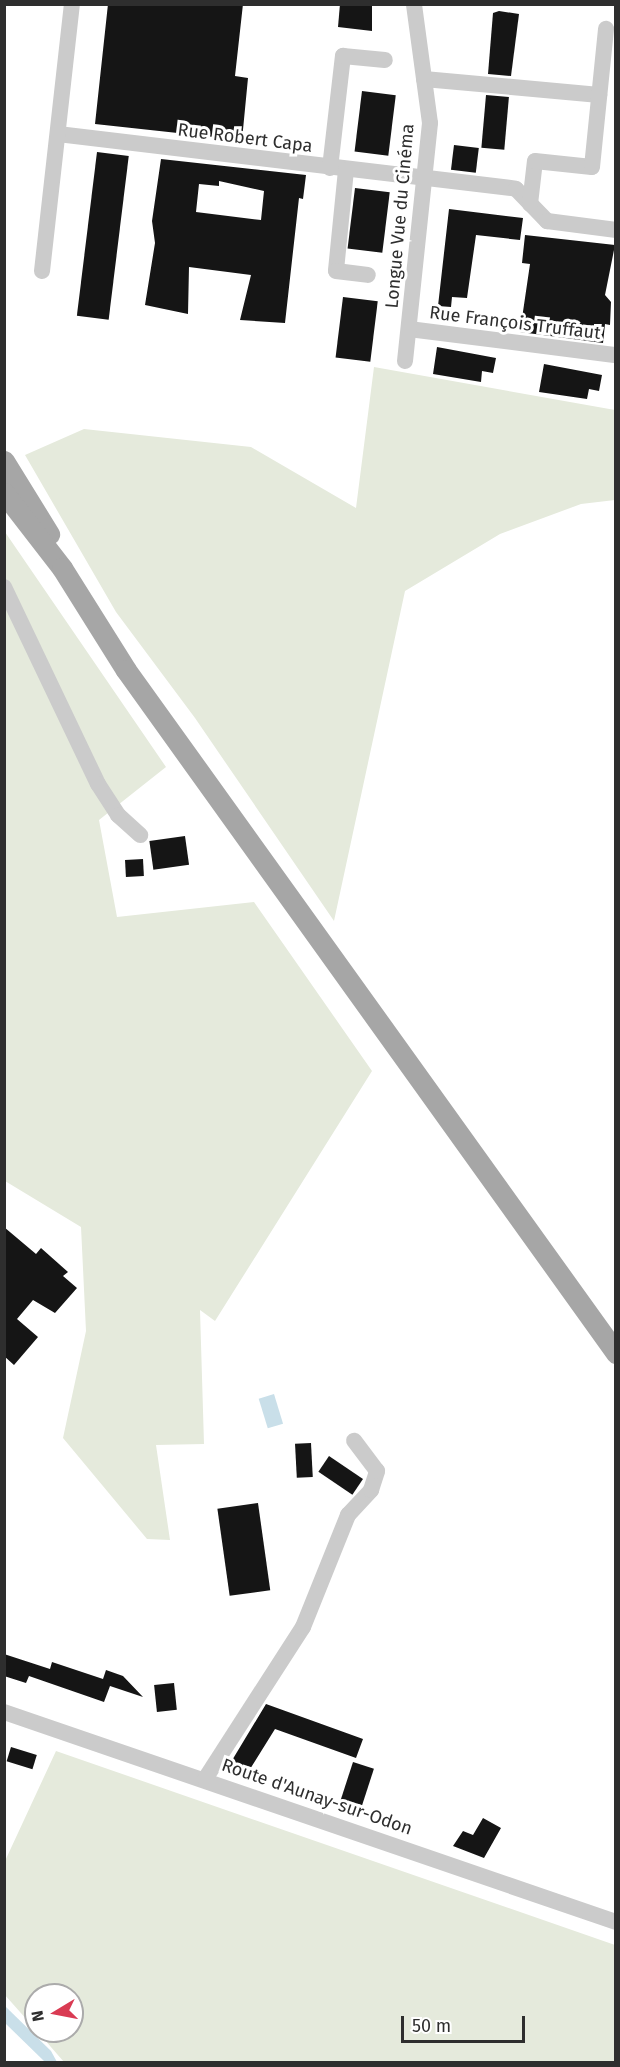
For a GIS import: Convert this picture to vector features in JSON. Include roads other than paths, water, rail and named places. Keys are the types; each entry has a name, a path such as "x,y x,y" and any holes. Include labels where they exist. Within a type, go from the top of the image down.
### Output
{"main road":[{"path":"4,460 41,519 62,568"},
{"path":"4,493 62,568 126,670 615,1353"}],"street":[{"path":"42,271 72,4"},
{"name":"Longue Vue du Cinéma","path":"405,361 427,179 430,123 414,4"},
{"path":"530,204 535,162 592,167 606,29"},
{"path":"368,275 336,271 343,56 386,60"},
{"path":"424,79 599,95"},
{"name":"Rue Robert Capa","path":"58,134 516,189 547,221 615,230"},
{"name":"Rue François Truffaut","path":"409,329 615,355"},
{"path":"4,587 98,784 118,815 140,835"},
{"path":"205,1779 303,1627 348,1515 371,1490 377,1471 354,1441"},
{"name":"Route d'Aunay-sur-Odon","path":"4,1712 205,1779 615,1922"}],"water":[{"path":"274,1394 283,1424 268,1428 259,1399"},
{"path":"5,2006 24,2025 24,2042 5,2023"},
{"path":"26,2043 43,2043 57,2062 45,2062"}]}
